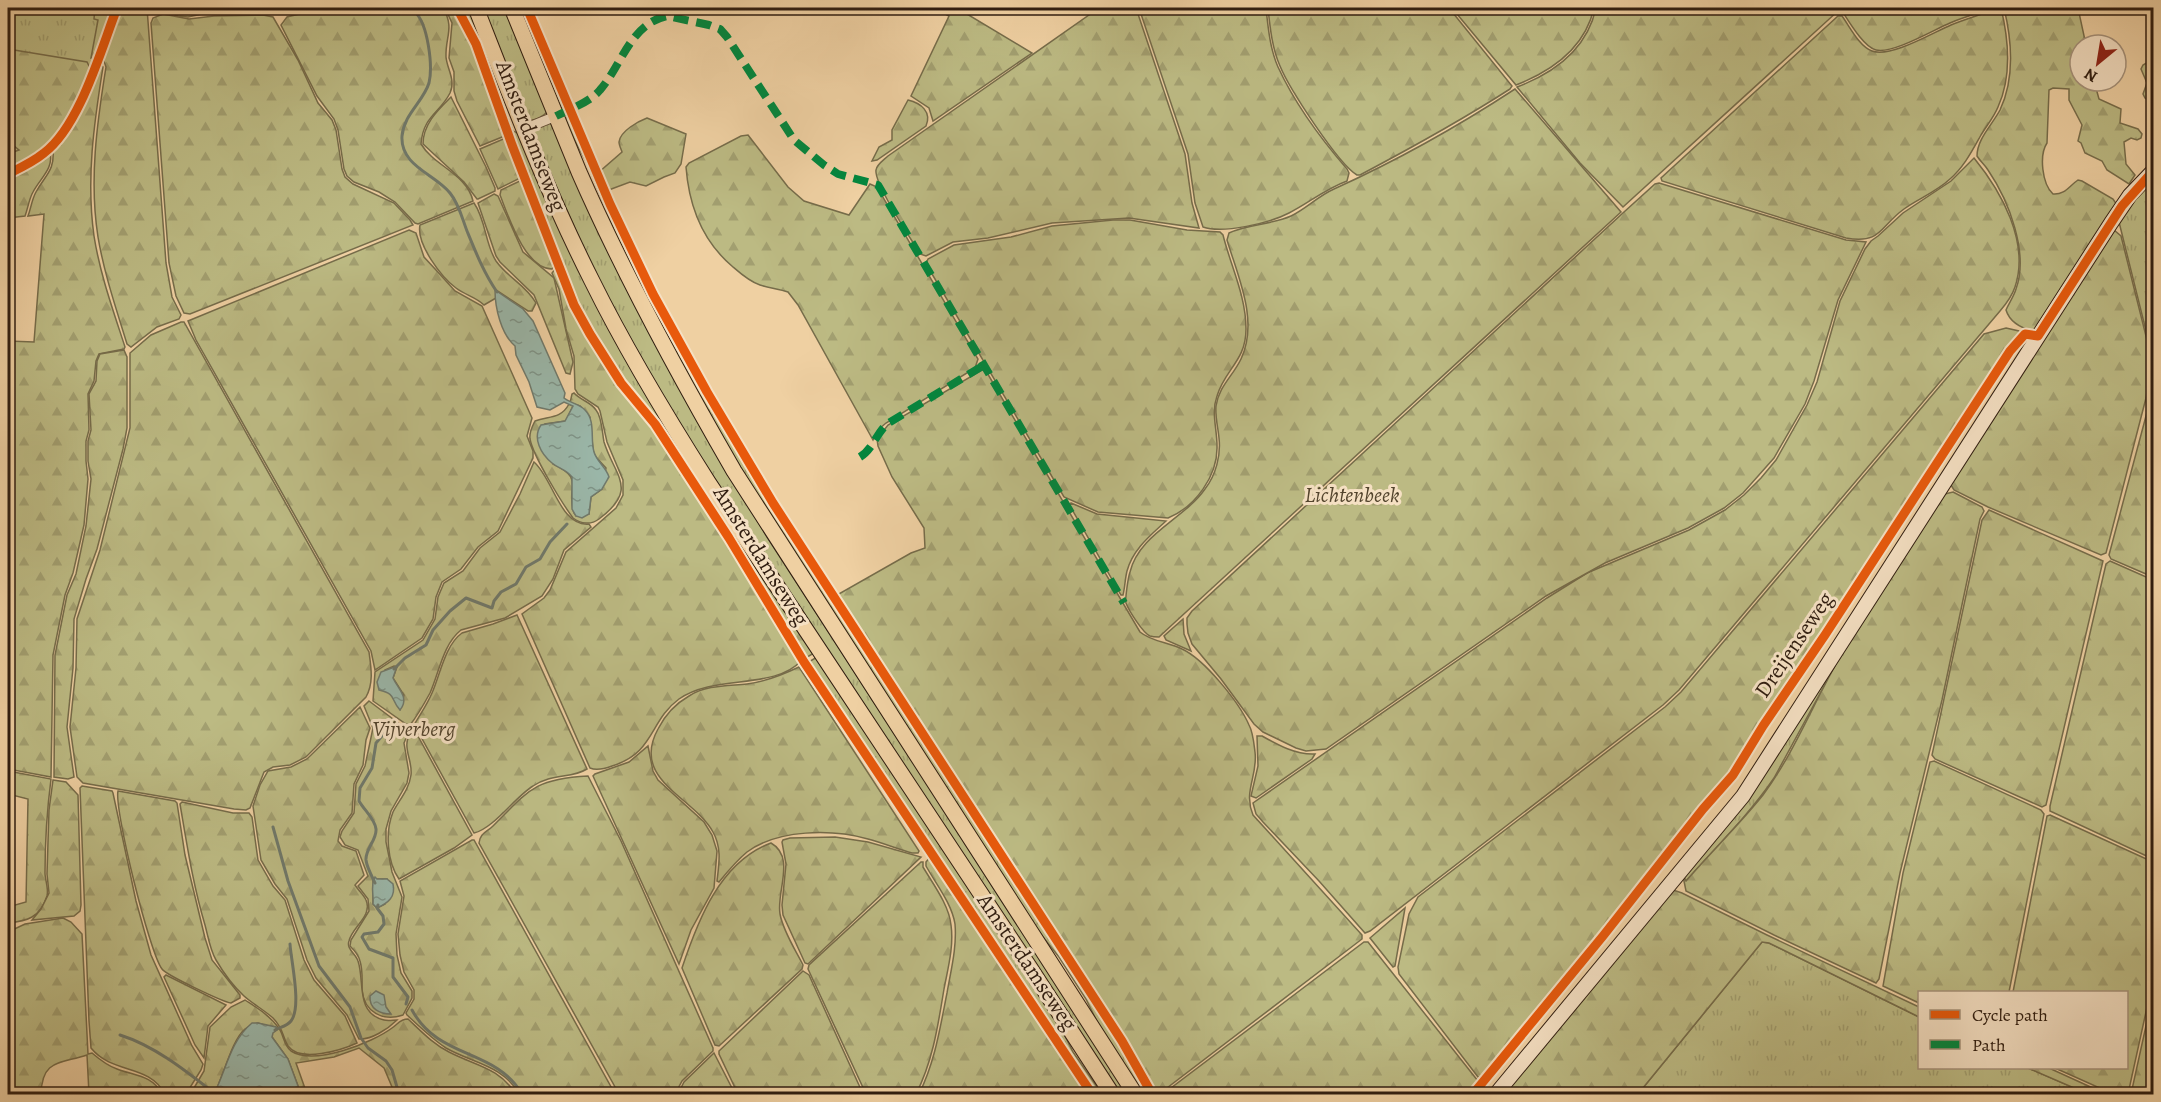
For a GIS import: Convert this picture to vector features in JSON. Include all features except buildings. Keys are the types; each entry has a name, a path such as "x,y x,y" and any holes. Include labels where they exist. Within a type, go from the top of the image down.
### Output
{"main road":[{"name":"Amsterdamseweg","path":"476,8 556,206 591,280 667,417 1112,1095"},
{"name":"Amsterdamseweg","path":"512,8 587,189 675,368 734,471 1135,1095"},
{"name":"Dreijenseweg","path":"1496,1095 1743,796 2122,206 2154,170"}],"street":[{"path":"8,174 45,153 57,141 88,87 117,8"},
{"name":"Amsterdamseweg","path":"524,129 556,116"}],"green space":[{"path":"8,8 114,8 85,86 8,171"},
{"path":"95,8 114,8 95,57 91,58 98,20 94,19"},
{"path":"120,8 147,8 166,263 172,297 181,315 179,319 157,327 131,347 127,344 104,264 95,216 94,194 97,130 106,67 104,61 100,59"},
{"path":"151,8 269,8 272,13 202,14 188,17"},
{"path":"273,8 317,8 276,13"},
{"path":"324,8 443,8 448,21 446,57 452,88 446,100 428,121 421,144 464,184 473,201 418,224 395,202 379,192 354,182 347,176 334,119 317,96 281,25 287,17"},
{"path":"445,8 456,8 474,45 507,135 480,146 454,91 454,72 449,58 452,23"},
{"path":"459,8 470,8 497,76 494,83 513,131 520,134 543,190 746,550 740,553 656,423 622,383 580,313 519,161 477,44"},
{"path":"482,8 506,8 548,111 541,117 527,120"},
{"path":"518,8 525,8 566,107 560,108"},
{"path":"934,8 957,8 1032,53 933,121 929,108 911,96 949,16"},
{"path":"1099,8 1136,8 1185,154 1192,203 1199,228 1129,218 1052,223 988,238 953,242 926,256 920,254 881,187 876,170 878,166 888,156"},
{"path":"1139,8 1266,8 1271,45 1278,67 1309,121 1347,169 1349,173 1347,181 1289,213 1270,220 1234,228 1203,227 1195,203 1188,154"},
{"path":"1268,8 1449,8 1512,86 1436,133 1357,175 1338,156 1285,77 1273,45"},
{"path":"1452,8 1594,8 1583,35 1565,56 1542,73 1516,85"},
{"path":"1596,8 1836,8 1838,11 1623,207 1580,163 1517,87 1544,75 1567,58 1585,36"},
{"path":"1840,8 1994,8 1955,21 1902,45 1876,50 1866,44"},
{"path":"2001,8 2004,20 2008,58 2006,83 1994,114 1955,174 1945,184 1904,209 1874,236 1867,239 1846,238 1662,181 1661,178 1838,16 1842,16 1867,49 1880,52 1900,48 1951,25"},
{"path":"2004,8 2078,8 2083,33 2068,33 2068,89 2049,90 2047,143 2042,162 2044,177 2053,194 2067,190 2078,180 2113,199 2117,205 2039,327 2033,331 2016,324 2006,310 2015,292 2019,275 2020,260 2015,228 1996,183 1977,156 1979,144 2005,98 2011,59"},
{"path":"163,14 189,19 214,16 263,15 273,17 298,60 318,103 332,120 345,177 353,184 394,203 413,225 190,314 184,313 176,296 169,263 151,23 153,18"},
{"path":"8,49 87,62 91,70 72,113 59,135 40,154 8,172 8,154 19,150 8,141"},
{"path":"2153,59 2153,104 2143,94 2147,83 2141,69"},
{"path":"101,65 103,67 92,151 92,215 94,236 107,292 125,347 99,354 94,381 88,394 89,430 86,441 86,461 88,479 84,525 73,573 65,595 53,655 51,777 8,769 8,341 34,342 44,214 28,216 35,195 53,162 53,148"},
{"path":"1515,89 1621,212 1159,637 1147,634 1136,621 1126,603 1130,572 1143,547 1196,500 1212,478 1219,451 1216,406 1223,387 1241,359 1246,344 1248,330 1245,299 1227,240 1229,233 1291,216 1328,192 1449,130"},
{"path":"2069,93 2097,93 2099,99 2121,109 2120,123 2138,129 2142,134 2137,140 2131,138 2124,142 2126,164 2135,175 2129,184 2107,170 2102,161 2085,153 2078,141 2082,125 2069,100"},
{"path":"451,97 495,188 495,191 478,199 464,182 423,144 428,124"},
{"path":"908,100 924,109 928,116 926,126 877,160 872,161 879,147 892,140 892,130"},
{"path":"569,114 626,242 683,353 735,444 1121,1043 1150,1094 1142,1094 1104,1036 1086,999 1059,957 1031,922 809,582 698,398 621,248 588,165 564,121"},
{"path":"647,118 686,134 681,164 675,173 646,186 630,182 606,191 598,173 622,152 619,142 626,130"},
{"path":"548,123 553,124 730,475 767,537 1128,1094 1120,1094 672,414 597,278 532,132 535,128"},
{"path":"748,135 788,187 804,201 849,215 870,184 877,187 978,359 975,368 886,423 878,430 873,440 798,305 788,292 756,284 742,275 713,246 699,222 690,196 686,167 689,163 741,136"},
{"path":"508,137 522,177 498,189 480,149"},
{"path":"50,151 50,163 32,195 25,216 8,218 8,176"},
{"path":"1974,158 2003,201 2016,235 2019,270 2014,290 2004,306 1679,690 1663,705 1365,933 1256,814 1253,803 1547,598 1587,573 1689,530 1725,510 1744,495 1776,460 1807,405 1817,382 1840,301 1865,249 1903,213 1951,181"},
{"path":"2153,177 2153,359 2119,222 2121,216"},
{"path":"522,180 556,263 552,269 542,267 526,251 500,195 501,190"},
{"name":"Lichtenbeek","path":"1659,183 1846,240 1866,242 1838,300 1805,404 1774,458 1743,493 1724,508 1688,528 1605,563 1546,596 1326,749 1306,751 1263,732 1254,724 1192,644 1188,633 1187,618 1192,611 1624,212"},
{"path":"494,194 498,196 523,252 554,278 573,362 570,374 566,373 534,295 496,256 478,203"},
{"path":"474,203 481,217 492,254 501,267 532,297 536,303 532,311 528,311 496,290 496,298 484,305 450,283 437,269 426,251 420,225"},
{"path":"1130,220 1187,230 1220,232 1223,235 1244,305 1246,329 1243,349 1225,379 1215,402 1217,446 1214,468 1196,498 1168,518 1098,512 1064,497 926,264 928,259 954,245 1011,237 1052,226"},
{"path":"409,230 416,233 424,257 455,291 482,306 532,418 527,436 533,451 533,458 498,531 478,547 461,569 442,582 436,597 433,619 422,638 375,670 371,651 196,340 188,321"},
{"path":"2114,230 2121,236 2152,360 2146,398 2106,553 2101,555 1988,507 1954,490 1949,482"},
{"path":"558,268 573,306 600,354 620,384 653,425 738,555 801,661 776,676 693,691 669,708 636,753 626,760 601,769 590,768 522,614 544,598 550,590 566,552 616,508 623,495 623,480 607,442 600,411 575,389 574,356 566,329 559,289 552,273"},
{"path":"184,322 369,652 370,658 371,681 366,697 306,757 290,765 273,767 264,772 250,808 246,810 83,783 77,777 70,727 76,668 77,619 100,550 130,428 130,353 151,335"},
{"path":"2006,328 2019,331 2021,334 2003,358 1824,634 1794,674 1731,774 1602,935 1483,1077 1478,1077 1399,974 1398,967 1409,914 1418,897 1665,707 1681,692 1984,334"},
{"path":"124,350 127,357 127,428 97,549 74,619 73,668 67,727 74,777 68,779 54,777 55,655 67,595 76,574 86,526 91,479 88,461 88,441 91,430 89,394 96,381 97,361 100,354"},
{"path":"982,370 986,371 1140,632 1191,654 1220,682 1237,705 1250,728 1254,742 1255,769 1250,791 1250,806 1253,815 1362,935 1362,939 1159,1094 1154,1094 1124,1040 837,595 911,553 925,548 924,528 892,477 877,439 888,425"},
{"path":"574,393 594,407 598,413 604,442 621,482 621,491 611,509 596,521 589,523 579,522 573,518 542,468 530,439 530,432 535,421 558,415 569,404 573,406 566,421 545,424 553,464 563,469 572,479 574,513 576,516 589,514 591,497 602,489 606,468 595,456 593,450 590,417 580,406 570,403"},
{"path":"2150,401 2154,402 2153,577 2111,559 2109,555"},
{"path":"534,462 541,469 571,518 579,523 589,524 591,527 564,550 553,579 542,596 505,618 461,630 455,636 446,651 430,693 410,725 406,724 373,701 375,672 423,640 435,619 438,597 444,583 463,571 480,548 500,532","holes":["397,667 393,678 404,695 400,709 394,696 387,691 385,670"]},
{"path":"1953,492 1982,507 1984,511 1980,519 1942,700 1900,873 1879,979 1876,983 1686,891 1683,876 1686,881 1763,795 1792,748 1835,666 1838,654 1941,495"},
{"path":"1071,503 1097,514 1166,521 1143,543 1134,556 1127,571 1123,595 1070,506"},
{"path":"1989,510 2103,561 2046,805 2042,807 1935,759 1932,755 1982,520"},
{"path":"746,550 814,653 804,659 740,553"},
{"path":"2110,561 2153,580 2153,859 2050,811 2106,564"},
{"path":"517,615 587,769 540,782 526,791 489,826 474,833 421,737 413,727 430,697 447,653 456,638 462,633"},
{"path":"1183,619 1184,634 1191,651 1166,640 1164,636"},
{"path":"1838,654 1835,666 1774,778 1743,818 1686,881 1683,876"},
{"path":"817,657 1054,1014 1073,1052 1102,1094 1094,1094 807,663"},
{"path":"804,664 928,852 926,854 801,666"},
{"path":"799,667 919,851 912,853 868,839 838,834 789,835 760,844 747,852 719,882 717,881 719,850 713,832 704,820 658,775 652,762 652,747 658,729 675,706 696,692 760,682"},
{"path":"369,701 409,731 404,743 409,773 407,783 391,811 386,829 392,872 402,897 396,934 397,955 401,973 412,991 412,998 403,1015 396,1017 382,1016 366,1004 362,990 360,961 350,946 351,940 369,911 368,899 358,886 368,876 358,850 345,845 340,837 354,813 356,784 365,766 373,728 364,706","holes":["373,879 387,879 385,904 377,908 373,904"]},
{"path":"360,707 370,728 363,765 354,784 352,813 340,830 338,841 342,846 356,851 364,875 355,885 365,898 367,911 348,944 358,961 363,995 369,1011 384,1020 397,1020 379,1033 364,1039 359,1039 347,1015 316,978 307,960 287,899 261,860 253,806 260,785 268,771 291,767 307,759"},
{"path":"412,731 419,738 472,835 454,848 399,879 392,864 388,838 393,812 410,780 411,769 407,742"},
{"path":"1257,736 1262,736 1294,751 1315,754 1312,759 1256,798 1251,796 1258,766"},
{"path":"648,746 653,771 658,780 704,822 712,835 717,851 714,888 691,930 679,964 593,776 629,762"},
{"path":"1934,761 2041,810 2044,814 2009,991 1918,991 1918,1003 1883,986 1903,873 1930,762"},
{"path":"8,771 51,779 45,850 47,896 37,914 21,921 8,923 8,907 26,902 28,799 8,794"},
{"path":"588,776 621,841 713,1048 713,1051 682,1081 675,1094 619,1094 479,843 482,835 515,803 534,789 555,780"},
{"path":"53,780 66,782 78,795 81,905 80,911 74,916 32,920 49,893 47,874 49,810"},
{"path":"82,786 113,793 136,901 151,955 192,1046 203,1064 186,1094 165,1094 158,1084 149,1078 109,1062 91,1048 80,788"},
{"path":"118,791 177,803 185,855 212,960 240,998 231,1003 183,982 162,969 156,958 134,882 118,803"},
{"path":"182,802 233,813 249,813 252,817 258,860 273,886 285,900 304,960 314,980 345,1016 357,1043 321,1054 302,1054 294,1051 288,1046 277,1022 244,996 225,974 212,952 201,910 185,835 180,804"},
{"path":"2050,815 2153,862 2153,980 2128,1094 2113,1094 2057,1069 2128,1069 2128,991 2013,991 2047,816"},
{"path":"835,837 868,842 921,857 808,964 805,963 783,915 786,864 782,842 790,838"},
{"path":"472,840 615,1094 519,1094 512,1084 496,1071 446,1048 407,1015 414,999 414,990 404,972 400,955 398,934 404,896 400,881"},
{"path":"771,843 778,849 784,866 780,914 786,933 803,965 802,969 719,1046 715,1045 682,968 704,912 725,878 753,852"},
{"path":"931,856 1091,1094 919,1094 936,1045 955,941 955,924 951,909 926,866"},
{"path":"921,862 947,910 952,933 950,957 934,1043 927,1069 916,1094 866,1094 808,969 809,965"},
{"path":"1673,890 1918,1007 1918,1017 1769,943 1762,942 1638,1094 1502,1094"},
{"path":"1405,908 1395,966 1393,967 1370,938"},
{"path":"63,918 71,922 82,934 88,1054 92,1053 114,1068 148,1080 162,1094 89,1094 87,1055 61,1062 49,1069 42,1083 41,1094 8,1094 8,932 25,924"},
{"path":"1364,942 1368,942 1478,1081 1470,1094 1163,1094"},
{"path":"1762,942 1769,943 1918,1017 1918,1069 2030,1069 2088,1094 1638,1094"},
{"path":"803,971 809,975 863,1094 738,1094 719,1051"},
{"path":"166,975 226,1005 208,1026 204,1058 195,1045 164,977"},
{"path":"2153,994 2153,1094 2131,1094"},
{"path":"245,1000 271,1019 280,1030 288,1049 301,1055 314,1056 343,1051 371,1040 408,1019 443,1049 486,1068 502,1078 516,1094 395,1094 384,1068 359,1048 334,1057 296,1063 307,1094 301,1094 288,1059 272,1037 271,1027 258,1023 240,1034 214,1094 200,1094 194,1088 204,1071 210,1027 231,1007"},
{"path":"714,1053 735,1094 678,1094 684,1082"},
{"path":"2030,1069 2051,1069 2106,1094 2088,1094"}],"water":[{"path":"495,290 523,309 533,321 565,393 564,398 583,408 590,419 594,452 609,477 602,489 591,497 589,514 582,518 576,516 572,509 572,477 548,459 539,446 537,435 541,425 565,421 573,406 564,402 550,410 537,407 529,382 516,355 515,346 506,335 500,320"},
{"path":"397,666 393,678 404,701 400,710 391,695 379,690 377,682 381,672"},
{"path":"375,877 387,879 393,884 394,889 390,899 377,908 373,904 372,887"},
{"path":"376,991 384,995 386,1007 391,1014 379,1012 371,1004 370,996"},
{"path":"252,1023 276,1027 277,1030 272,1037 288,1059 301,1094 214,1094 233,1047"}],"waterway":[{"path":"415,12 426,35 430,56 430,76 423,96 403,128 403,146 412,162 444,186 453,197 480,263 497,292"},
{"path":"394,669 405,658 426,645 433,630 450,611 466,598 492,608 501,592 516,584 526,567 540,559 550,542 567,524"},
{"path":"375,883 368,869 366,856 375,837 376,829 372,818 359,801 360,788 372,768 376,743 392,724"},
{"path":"273,827 288,881 319,966 350,1007 361,1038 368,1048 386,1061 392,1070 399,1094"},
{"path":"378,905 377,908 383,916 384,924 378,932 364,934 362,937 369,949 393,958 393,977 408,997 406,1004"},
{"path":"275,1030 291,1021 296,1005 290,944"},
{"path":"412,1010 423,1026 437,1038 497,1068 511,1079 522,1094"},
{"path":"120,1035 158,1052 217,1093"}],"marked path":[{"path":"556,116 580,105 596,94 608,80 635,36 654,20 667,16 720,29 794,140 838,174 878,185 1124,603"},
{"path":"860,457 887,424 984,365"}],"cycle path":[{"path":"8,174 44,153 57,141 68,125 88,86 117,8"},
{"path":"457,8 476,44 512,145 574,305 590,334 621,383 655,424 729,538 804,662 1092,1094"},
{"path":"527,8 610,204 653,294 707,392 773,503 1122,1041 1152,1094"},
{"path":"1473,1094 1733,775 2010,351 2025,334 2038,336 2122,206 2154,170"}],"park label":[{"name":"Vijverberg","path":"414,729"}]}
